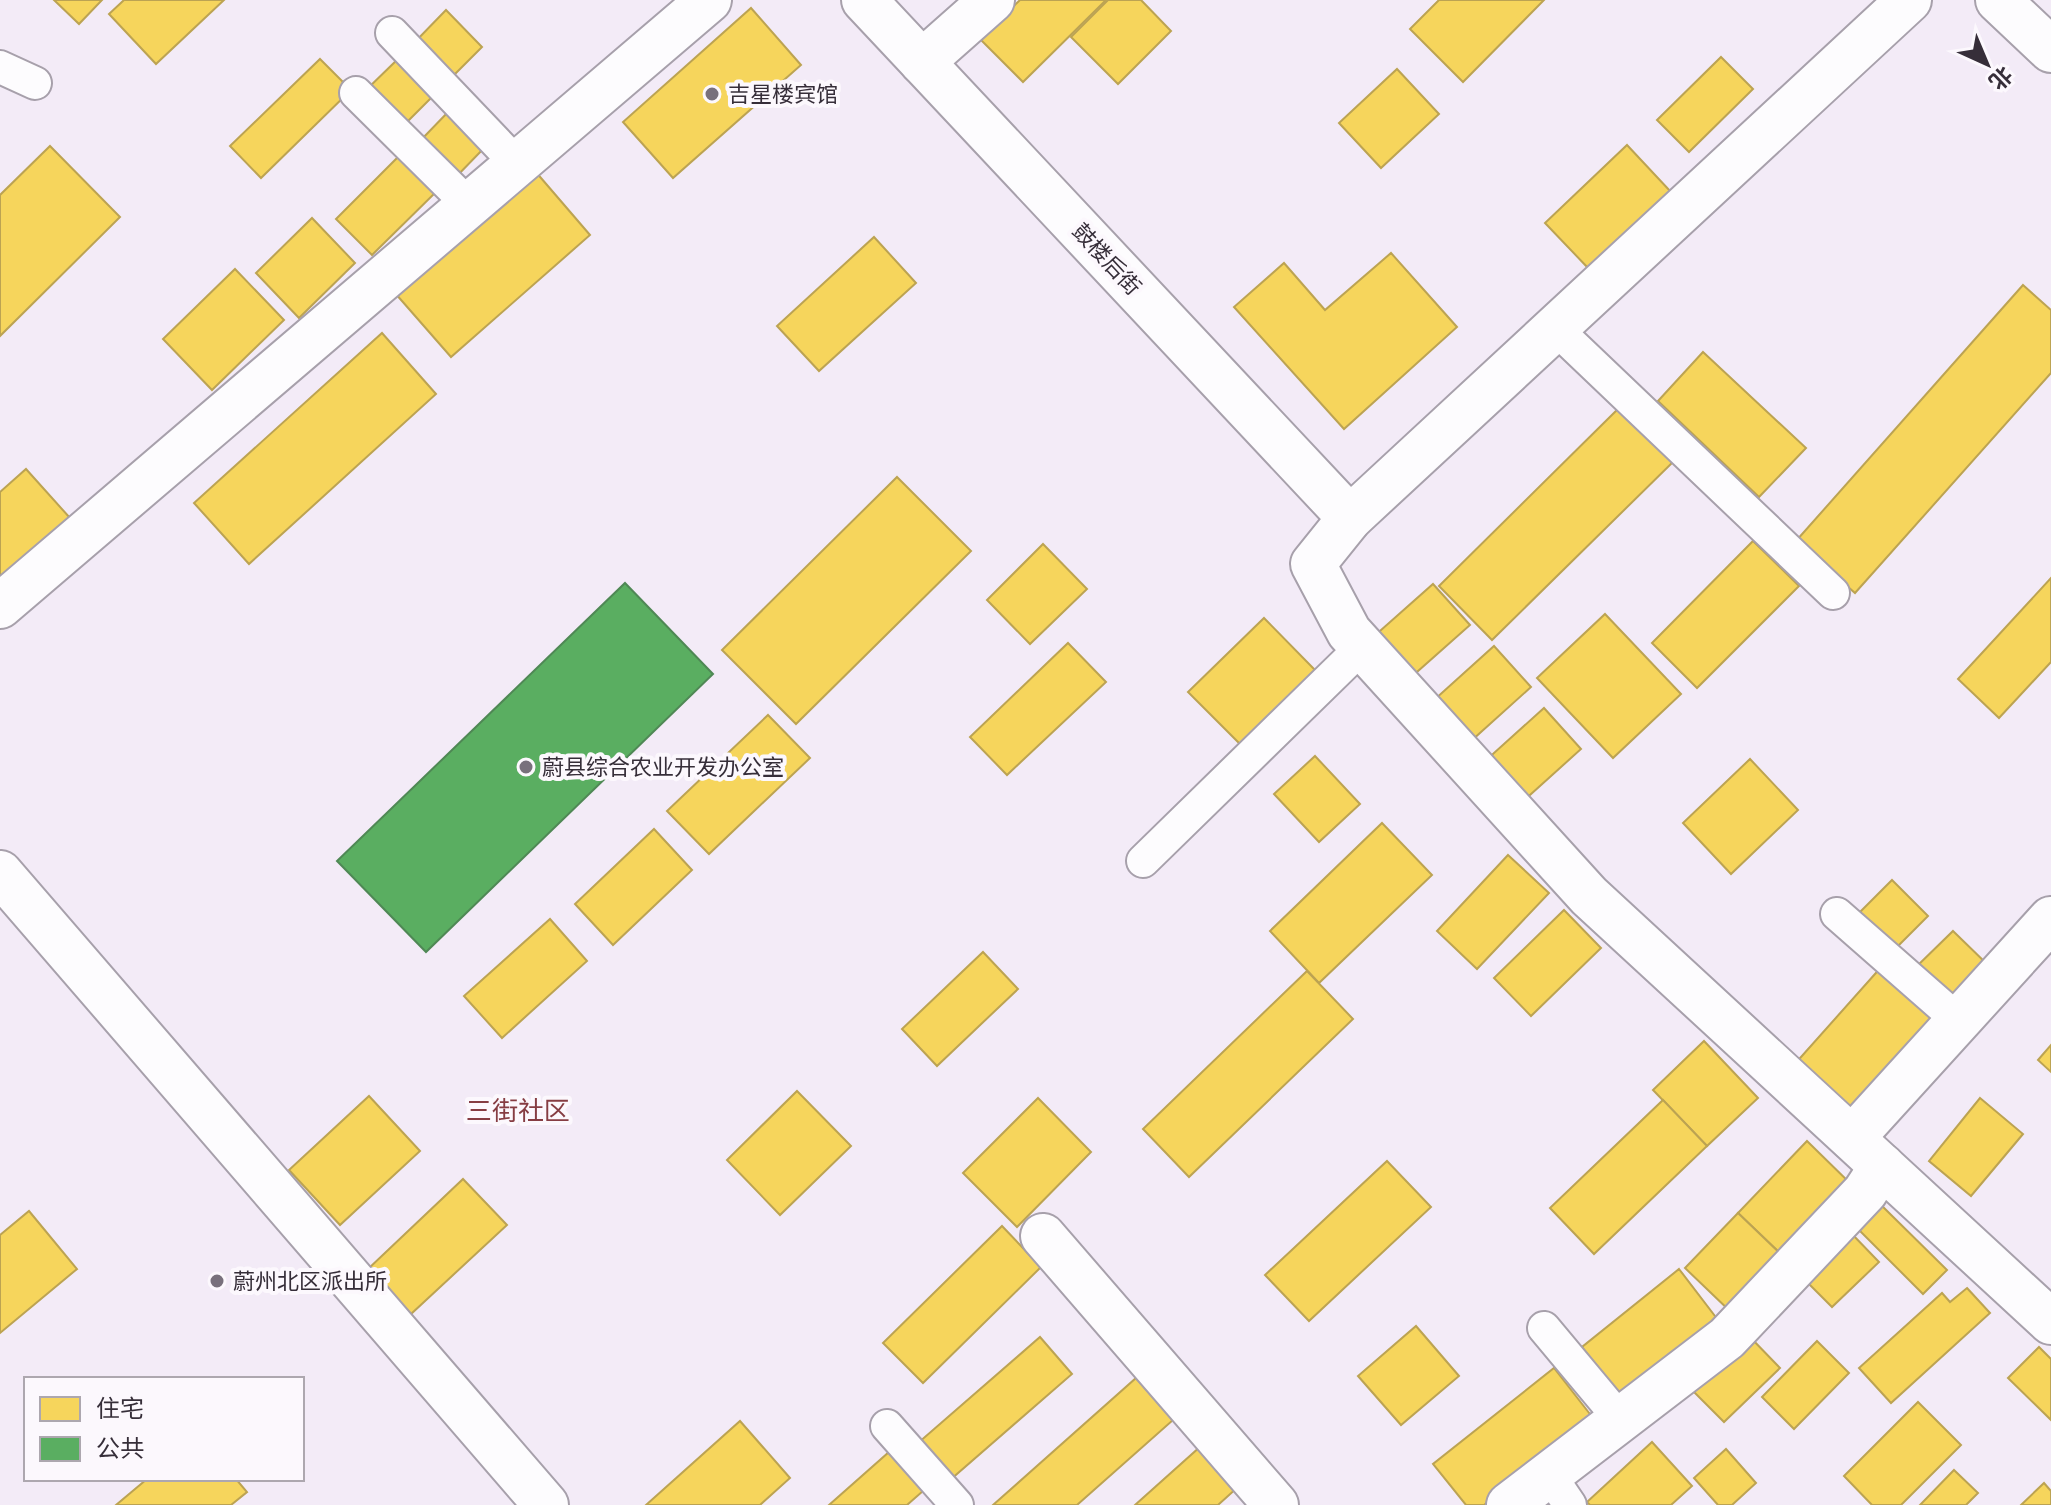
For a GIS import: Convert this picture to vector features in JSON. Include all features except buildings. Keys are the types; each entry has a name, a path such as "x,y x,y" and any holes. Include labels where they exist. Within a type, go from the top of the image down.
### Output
{"street":[{"path":"0,606 709,0"},
{"name":"鼓楼后街","path":"864,0 1350,518"},
{"path":"922,62 992,0"},
{"path":"1909,0 1350,518 1313,564 1349,632 1589,896 2051,1322"},
{"path":"1998,0 2051,50"},
{"path":"0,873 546,1505"},
{"path":"1509,1505 1559,1490 1620,1419 1727,1338 1865,1192 1867,1152 1959,1021 2051,919"},
{"path":"1043,1236 1276,1505"}],"lane":[{"path":"392,33 517,164"},
{"path":"0,67 35,83"},
{"path":"356,93 469,205"},
{"path":"1555,328 1833,593"},
{"path":"1143,861 1362,647"},
{"path":"1837,914 1959,1021"},
{"path":"1544,1328 1620,1419"},
{"path":"887,1426 957,1505"}],"place":[{"name":"吉星楼宾馆","path":"712,94"},
{"name":"蔚县综合农业开发办公室","path":"526,767"},
{"name":"蔚州北区派出所","path":"217,1281"}],"district":[{"name":"三街社区","path":"518,1111"}]}
